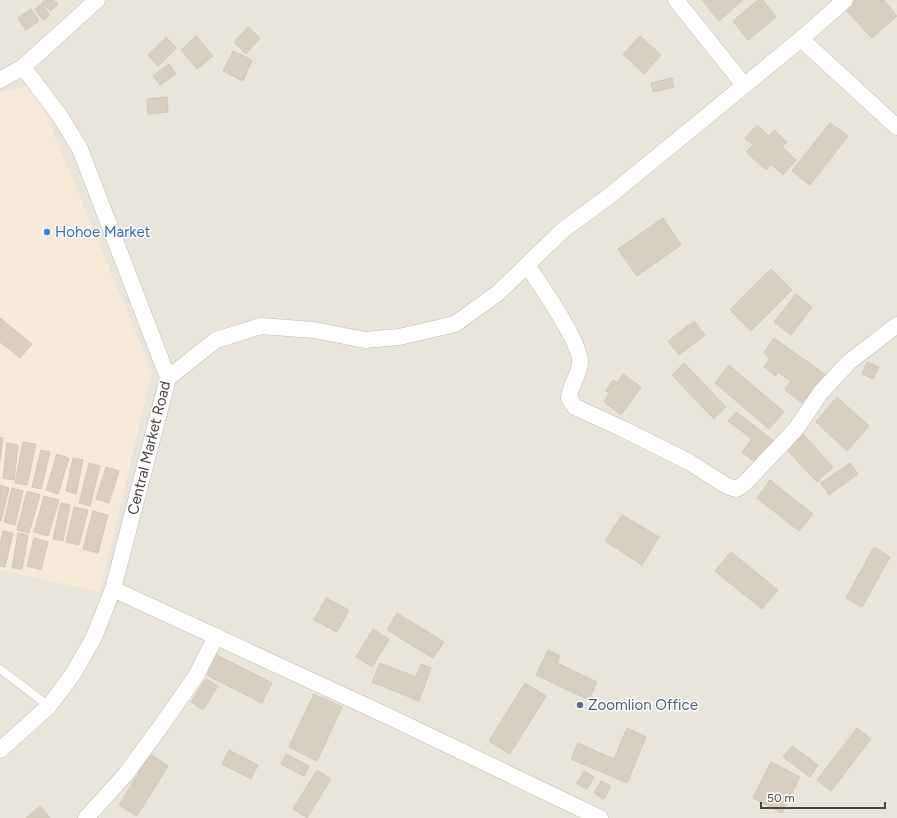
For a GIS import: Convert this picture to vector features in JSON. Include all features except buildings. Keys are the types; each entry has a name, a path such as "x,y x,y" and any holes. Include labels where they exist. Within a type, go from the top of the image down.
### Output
{"street":[{"path":"0,80 23,67 97,0"},
{"path":"676,0 744,85"},
{"path":"168,378 216,340 261,326 314,330 365,340 399,338 454,324 498,293 563,230 608,197 845,0"},
{"path":"801,38 897,127"},
{"name":"Central Market Road","path":"0,750 49,706 73,674 94,637 113,589 168,378 80,149 60,116 23,67"},
{"path":"527,265 551,300 580,353 580,364 570,391 569,398 575,407 689,462 727,486 736,489 744,484 796,429 821,392 849,362 897,325"},
{"path":"113,589 392,718 600,818"},
{"path":"86,818 125,775 161,726 196,676 216,636"}],"lane":[{"path":"0,669 49,706"}],"shaded area":[{"path":"0,0 897,0 897,818 0,818"},
{"name":"Hohoe Market","path":"34,85 152,372 100,592 0,570 0,92"}],"place":[{"name":"Hohoe Market","path":"47,232"},
{"name":"Zoomlion Office","path":"580,705"}]}
